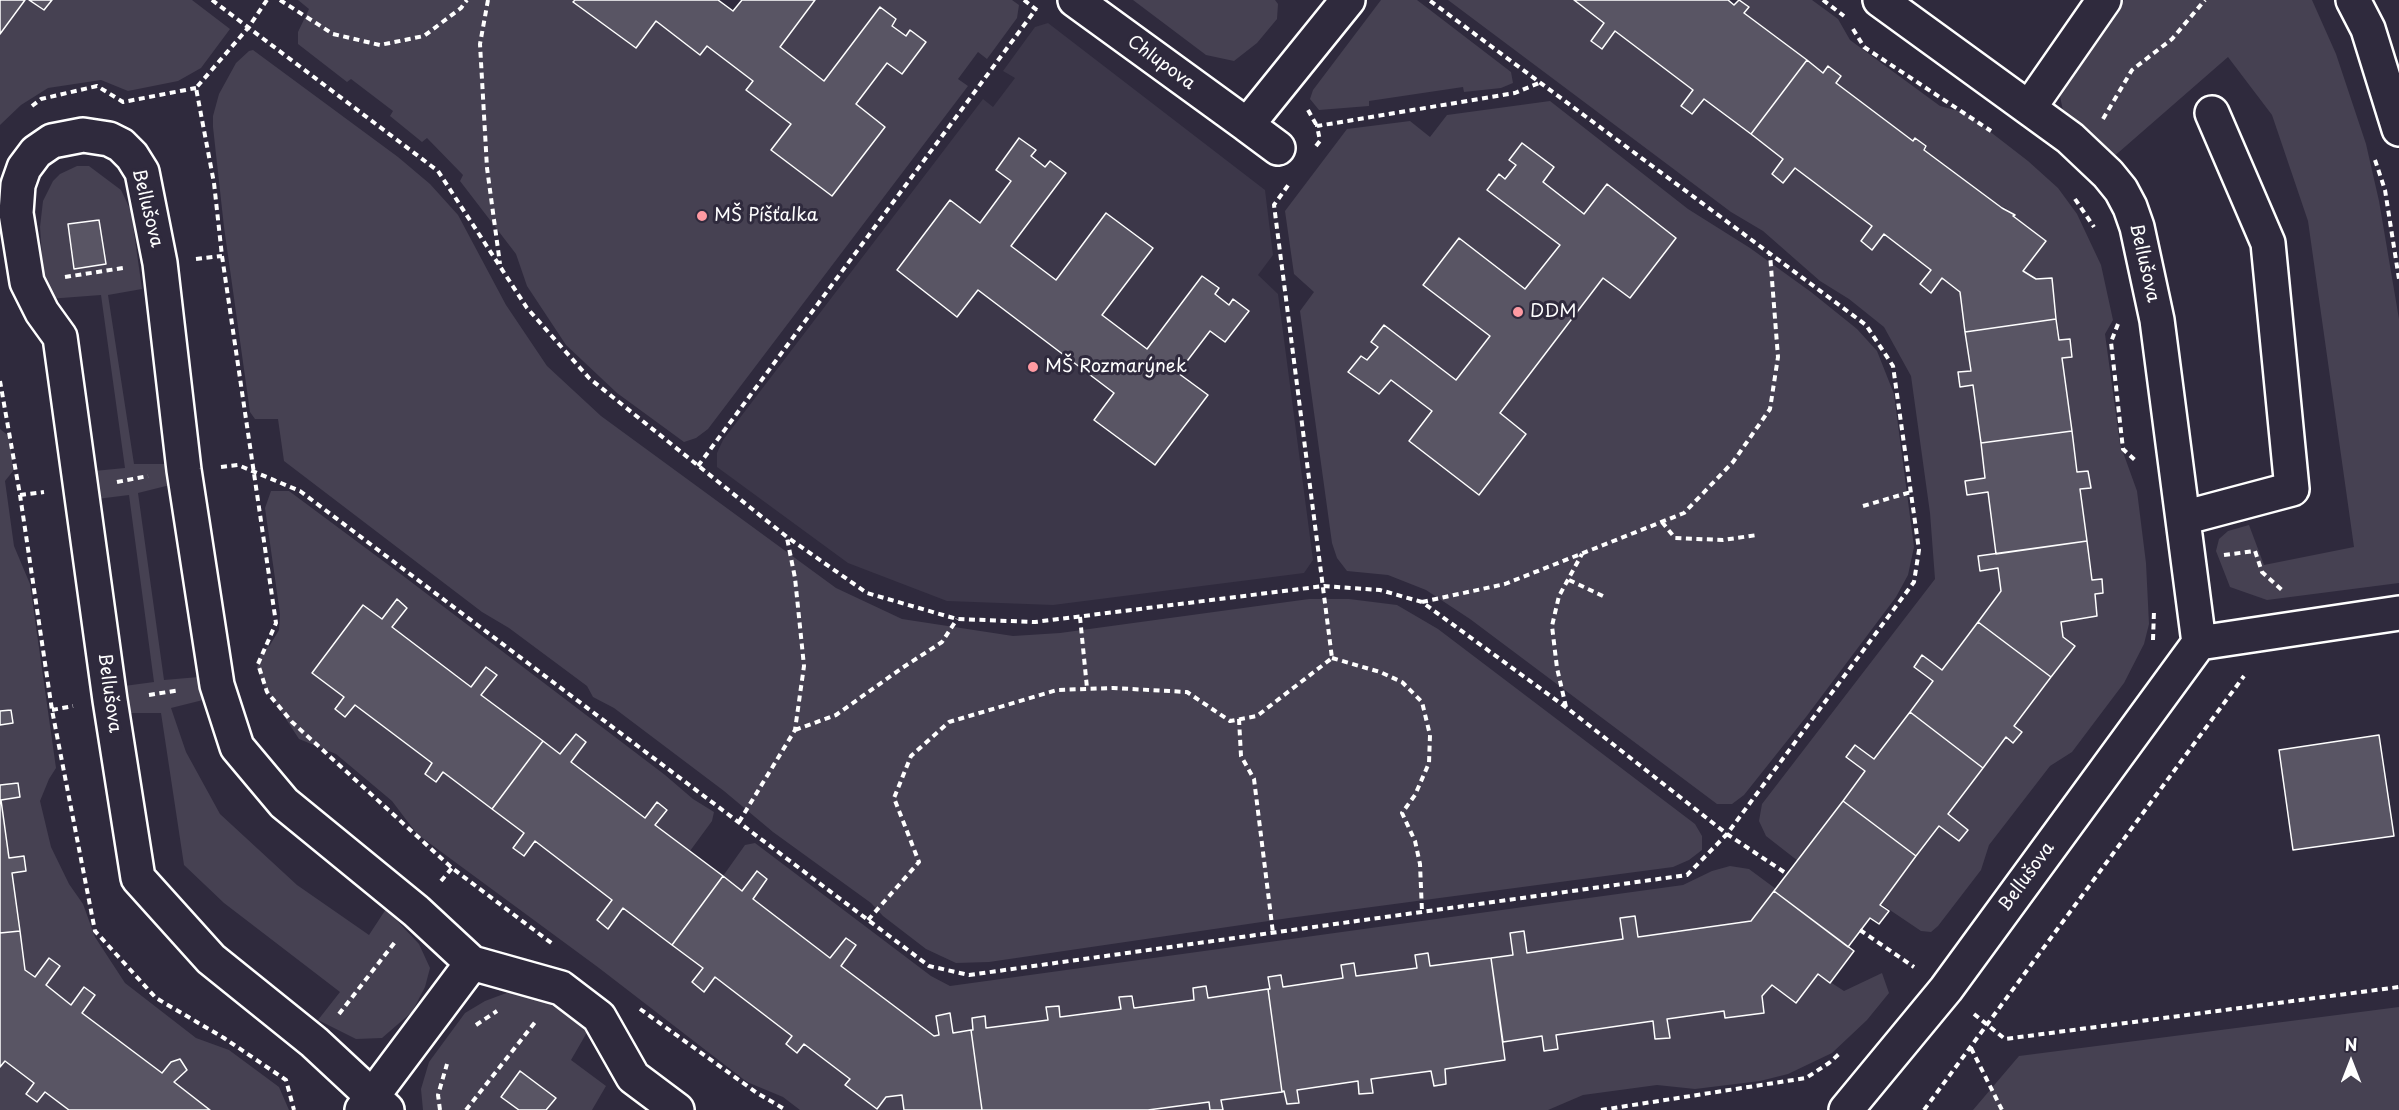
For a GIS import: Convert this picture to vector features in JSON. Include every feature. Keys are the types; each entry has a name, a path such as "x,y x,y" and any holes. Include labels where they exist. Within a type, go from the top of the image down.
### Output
{"street":[{"name":"Chlupova","path":"1075,0 1278,148"},
{"path":"1247,126 1348,0"},
{"name":"Bellušova","path":"1838,1109 1946,989 2199,643 2157,320 2137,227 2130,207 2121,190 2070,138 1880,0"},
{"path":"2029,108 2103,0"},
{"path":"2353,0 2368,29 2399,129"},
{"path":"2183,518 2292,489 2268,243 2212,113"},
{"name":"Bellušova","path":"472,963 374,1105 314,1042 211,959 138,878 110,700 60,337 42,312 27,282 16,213 21,176 36,152 52,141 83,135 109,139 132,156 142,172 160,263 184,470 217,685 237,747 284,803 416,911 472,963 561,988 598,1017 633,1077 677,1110"},
{"path":"2199,643 2399,614"}],"path":[{"path":"212,0 438,171 527,308 589,378 787,537 867,593 957,620 1035,621 1080,617 1324,586 1380,590 1422,602 1567,708 1727,834 1787,874"},
{"path":"130,101 196,88 248,28 267,0"},
{"path":"280,0 333,34 380,45 424,36 462,8 467,0"},
{"path":"488,0 480,44 487,168 500,267"},
{"path":"20,495 80,488 184,470 238,465 300,491 929,966 969,975 1687,875 1727,834 1914,582 1919,550 1893,366 1866,325 1429,0"},
{"path":"1823,0 1845,16 1864,47 1993,132"},
{"path":"2096,230 2062,178 2132,70 2172,39 2205,0"},
{"path":"698,466 1036,9"},
{"path":"1314,148 1320,141 1317,126 1515,93 1540,83"},
{"path":"196,88 214,183 222,256 276,623 258,664 267,692 292,722 452,868 579,964 466,1110"},
{"path":"1291,182 1274,205 1332,658"},
{"path":"1422,602 1505,584 1684,513 1725,471 1770,409 1778,357 1770,254"},
{"path":"27,282 222,256"},
{"path":"2120,319 2110,342 2123,449 2137,462 2139,473"},
{"path":"1863,506 1911,492"},
{"path":"1662,522 1675,538 1723,540 1757,535"},
{"path":"739,822 795,730 804,666 795,578 787,537"},
{"path":"2188,561 2255,550 2262,572 2285,592"},
{"path":"1567,708 1557,668 1552,626 1559,596 1582,553"},
{"path":"1569,580 1605,597"},
{"path":"2153,642 2154,600"},
{"path":"1080,617 1087,688"},
{"path":"795,730 836,715 942,642 957,620"},
{"path":"868,920 919,862 894,798 911,756 949,722 1057,690 1087,688 1187,692 1230,721 1257,716 1332,658"},
{"path":"1332,658 1380,672 1402,682 1422,702 1430,735 1429,763 1415,795 1402,813 1415,841 1420,864 1422,912"},
{"path":"52,710 245,682 261,672"},
{"path":"1924,1110 2247,672"},
{"path":"1239,719 1241,756 1254,778 1273,933"},
{"path":"286,1080 414,918 416,911 452,868"},
{"path":"1860,930 1946,989 2005,1039 2399,987"},
{"path":"1909,978 1922,960"},
{"path":"635,1005 756,1093 786,1110"},
{"path":"471,1030 498,1010 507,1008"},
{"path":"1971,1048 2002,1110"},
{"path":"1601,1110 1806,1078 1845,1049"},
{"path":"440,1110 438,1095 447,1063"}],"shaded area":[{"path":"25,0 29,0 43,10 51,0 192,0 230,29 201,68 178,81 128,91 101,80 48,88 21,105 0,125 0,34"},
{"name":"MŠ Píšťalka","path":"298,0 575,0 574,2 636,47 656,21 700,55 707,46 753,81 747,91 791,124 771,150 832,196 885,127 856,104 887,63 902,74 926,42 910,30 906,36 892,26 896,19 880,7 824,81 780,47 815,0 1012,0 1019,5 1017,18 987,59 978,52 958,79 968,86 708,429 696,438 684,442 617,393 566,345 527,286 516,254 460,181 463,175 427,138 422,142 390,116 393,111 351,79 347,82 298,44 298,32 309,9"},
{"path":"1133,0 1275,0 1278,4 1277,19 1257,43 1234,61 1206,55"},
{"path":"1381,0 1417,0 1511,72 1513,83 1501,88 1464,92 1463,87 1369,101 1369,106 1319,110 1310,99 1313,90"},
{"path":"1448,0 1575,0 1605,23 1591,41 1603,49 1616,31 1694,90 1681,106 1692,114 1705,99 1784,159 1772,174 1783,182 1795,168 1873,226 1862,241 1873,249 1884,234 1931,270 1920,284 1931,293 1943,278 1960,292 1971,371 1959,372 1973,385 1986,478 1968,495 1988,492 2001,591 1942,670 1923,655 1915,666 1934,681 1875,759 1855,745 1847,757 1866,771 1798,861 1766,836 1759,821 1762,804 1935,579 1930,513 1911,376 1884,327 1849,299 1820,281 1763,231 1731,212"},
{"path":"1740,0 1812,0 1838,19 1850,40 1940,106 1966,113 2028,161 2058,188 2077,214 2101,265 2113,320 2105,334 2120,444 2137,491 2146,563 2149,624 2144,644 2124,683 2072,752 2050,766 1989,845 1981,870 1931,932 1921,931 1881,904 1940,826 1960,840 1968,830 1948,814 2007,737 2014,743 2022,732 2015,726 2074,647 2063,637 2061,622 2097,616 2095,594 2104,592 2102,579 2093,580 2080,489 2091,488 2089,470 2078,472 2062,358 2073,357 2071,339 2060,340 2052,279 2036,279 2024,271 2046,241 2015,215 1925,150 1927,146 1916,138 1914,141 1837,83 1841,76 1829,66 1824,73 1745,13 1749,7"},
{"path":"2124,0 2312,0 2336,54 2366,144 2379,201 2399,319 2399,583 2267,600 2230,587 2216,551 2219,539 2228,531 2249,525 2264,565 2354,547 2308,221 2272,115 2228,57 2111,159 2064,116 2060,96 2068,76"},
{"name":"MŠ Rozmarýnek","path":"1048,23 1265,190 1273,255 1258,275 1278,294 1313,560 1304,573 1053,605 947,601 848,563 717,467 717,453 723,440 983,99 993,107 1015,78 1003,71 1035,27"},
{"path":"253,50 398,157 430,184 458,215 506,305 547,366 601,416 836,588 902,619 1013,636 1060,633 1309,599 1349,599 1397,605 1438,629 1695,824 1702,836 1702,850 1689,860 1673,867 1289,918 989,962 956,963 926,949 883,916 871,903 773,832 724,791 614,708 593,697 587,686 509,628 482,612 284,461 278,419 255,419 250,412 224,227 213,127 213,116 219,94 236,63"},
{"path":"1550,101 1688,209 1750,248 1811,292 1857,329 1877,351 1894,394 1914,547 1908,575 1896,597 1806,717 1744,795 1732,804 1717,804 1470,619 1426,590 1388,575 1347,571 1337,558 1332,543 1300,311 1314,292 1294,274 1285,211 1347,129 1410,121 1430,137 1447,115","holes":["1510,160 1584,214 1607,184 1676,238 1630,298 1603,278 1500,413 1432,411 1391,380 1379,394 1349,372 1361,356 1367,360 1378,347 1456,380 1560,245 1487,190 1499,174 1505,179 1516,165"]},
{"path":"77,166 89,166 121,190 131,211 142,289 108,295 134,464 167,464 170,485 138,493 164,680 199,677 203,700 171,708 186,752 220,814 297,885 369,935 386,909 419,944 430,968 425,987 412,1012 382,1038 356,1039 318,1020 340,992 224,903 184,865 161,713 128,713 124,686 154,682 129,495 97,499 94,471 125,468 101,295 48,299 43,271 40,227 43,201 53,181 60,174","holes":["99,220 106,264 74,269 68,224"]},
{"path":"0,429 10,437 13,471 5,481 14,546 30,584 56,768 40,801 51,847 69,884 83,904 95,937 125,983 196,1038 229,1050 279,1087 289,1110 210,1110 174,1082 179,1075 180,1059 171,1062 162,1073 82,1013 95,995 84,987 71,1005 46,985 60,966 49,958 35,977 25,970 12,873 26,871 25,857 9,858 1,800 19,797 18,783 0,785 0,725 13,723 11,710 0,711"},
{"path":"271,491 289,491 402,575 665,775 693,799 714,812 712,821 690,851 656,825 668,809 657,802 645,817 572,762 586,742 576,735 561,754 482,695 497,675 487,667 471,686 393,627 408,607 397,600 382,619 363,605 313,673 344,697 335,709 346,717 355,705 433,763 425,773 436,782 444,772 524,833 514,848 525,856 536,841 613,900 608,928 624,908 703,968 692,982 704,991 715,977 793,1036 787,1044 798,1053 804,1045 850,1079 846,1085 877,1109 887,1096 902,1095 905,1110 800,1110 783,1097 747,1082 599,968 417,834 392,801 336,754 299,739 263,684 257,668 261,653 270,645 279,630 280,614 265,508"},
{"path":"755,843 931,976 950,986 1683,885 1712,871 1730,866 1749,869 1776,889 1751,921 1638,937 1635,917 1622,918 1624,939 1528,953 1524,931 1510,933 1513,955 1431,966 1428,953 1416,955 1417,968 1357,976 1355,963 1342,965 1343,978 1284,987 1282,975 1269,976 1270,989 1208,998 1207,986 1194,987 1195,999 1135,1007 1133,995 1120,997 1122,1009 1061,1016 1059,1006 1047,1007 1048,1020 987,1028 985,1016 973,1018 974,1030 953,1033 950,1014 937,1016 940,1035 934,1036 841,966 856,945 846,938 831,958 753,899 768,879 758,871 742,891 723,876 745,845"},
{"path":"1882,973 1889,993 1867,1020 1832,1053 1788,1074 1760,1081 1695,1089 1657,1085 1583,1095 1548,1110 1223,1110 1222,1100 1285,1091 1288,1104 1299,1102 1297,1089 1358,1081 1361,1094 1373,1092 1371,1079 1432,1071 1434,1085 1447,1084 1445,1069 1505,1060 1503,1042 1542,1036 1545,1051 1559,1049 1556,1034 1654,1021 1670,1038 1667,1019 1724,1011 1726,1018 1764,1012 1762,996 1772,985 1796,1003 1818,974 1844,991"},
{"path":"509,992 540,998 589,1029 571,1060 606,1086 592,1110 546,1110 555,1097 520,1071 501,1097 519,1110 423,1110 421,1089 429,1062 465,1013 485,1001"},
{"path":"2399,1007 2399,1110 1973,1110 2019,1056"},
{"path":"5,1061 34,1083 26,1094 37,1102 45,1092 69,1110 0,1110 0,1067"},
{"path":"1209,1102 1210,1110 1149,1110"}],"building":[{"path":"0,0 25,0 0,34"},
{"path":"29,0 52,0 44,10"},
{"path":"575,0 718,0 733,11 742,0 815,0 780,47 824,81 880,7 896,19 892,26 906,36 910,30 926,42 902,74 887,63 856,104 885,127 832,196 771,150 791,124 746,90 753,81 707,46 700,55 656,21 636,48 573,2"},
{"path":"1574,0 1728,0 1734,5 1739,0 1749,7 1744,13 1807,60 1751,134 1704,99 1692,114 1681,106 1693,90 1615,31 1602,49 1591,41 1604,23"},
{"path":"1807,60 1823,73 1828,66 1841,76 1836,83 1913,141 1915,138 1926,146 1924,150 2002,208 2015,215 2013,216 2046,241 2023,271 2036,279 2052,278 2056,319 1965,332 1960,292 1942,278 1931,293 1920,284 1931,270 1884,234 1872,250 1861,241 1872,226 1795,168 1783,183 1772,174 1783,159 1751,134"},
{"path":"1019,138 1036,150 1031,156 1045,167 1050,161 1066,173 1011,246 1056,280 1106,213 1153,248 1102,315 1147,349 1202,276 1219,288 1215,294 1229,305 1233,299 1249,311 1225,342 1210,331 1178,373 1208,395 1155,465 1094,420 1114,393 978,290 957,317 897,270 950,200 980,223 1011,181 996,170"},
{"name":"DDM","path":"1522,143 1554,167 1543,182 1584,214 1607,184 1676,238 1630,298 1603,278 1500,413 1526,434 1479,495 1409,441 1432,411 1391,380 1379,394 1348,372 1361,356 1367,360 1378,347 1371,342 1384,325 1456,380 1490,336 1423,285 1459,238 1525,289 1560,245 1487,190 1499,174 1505,179 1516,165 1509,160"},
{"path":"99,220 106,264 74,269 68,224"},
{"path":"2056,319 2059,340 2070,339 2072,357 2062,358 2072,431 1981,443 1973,385 1960,387 1958,372 1971,371 1965,332"},
{"path":"2072,431 2077,472 2088,471 2091,488 2080,489 2087,541 1996,554 1988,492 1967,495 1965,481 1985,478 1981,443"},
{"path":"2087,541 2092,580 2102,579 2103,593 2095,594 2097,616 2061,622 2063,637 2075,646 2051,677 1978,622 2001,591 1998,568 1980,571 1978,556"},
{"path":"397,599 407,608 392,627 471,687 486,667 497,675 481,695 543,741 492,809 443,772 436,782 425,774 432,763 355,705 345,717 335,709 344,697 312,673 363,605 382,619"},
{"path":"1978,622 2051,677 2014,726 2022,732 2013,743 2006,737 1983,768 1910,712 1933,681 1914,667 1922,655 1942,670"},
{"path":"11,710 13,723 0,725 0,711"},
{"path":"1910,712 1983,768 1948,814 1968,830 1959,841 1939,826 1916,856 1843,801 1865,771 1846,757 1855,745 1874,759"},
{"path":"576,734 586,742 571,762 645,818 657,802 667,810 655,825 723,876 672,945 623,908 608,929 597,920 612,900 535,841 524,856 513,848 524,833 492,809 543,741 560,754"},
{"path":"2379,735 2394,836 2293,850 2279,750"},
{"path":"18,783 20,797 1,800 9,858 24,856 26,871 12,873 20,931 0,933 0,785"},
{"path":"1843,801 1916,856 1880,905 1889,911 1879,924 1870,918 1848,947 1774,891"},
{"path":"757,871 767,879 753,899 830,958 846,938 856,945 841,966 934,1036 939,1035 936,1016 950,1013 953,1033 971,1030 982,1110 904,1110 902,1095 886,1097 877,1109 845,1085 850,1079 804,1044 797,1053 786,1044 792,1036 715,977 704,992 692,982 703,968 672,945 723,876 742,891"},
{"path":"1774,891 1854,951 1830,983 1818,974 1796,1003 1772,985 1762,996 1764,1013 1725,1018 1724,1011 1667,1019 1670,1038 1655,1039 1653,1021 1556,1035 1558,1049 1544,1051 1542,1036 1503,1042 1491,958 1513,955 1510,933 1524,931 1527,953 1623,939 1620,918 1635,916 1638,937 1751,921"},
{"path":"20,931 25,970 35,977 49,958 60,966 46,985 71,1005 84,987 95,995 82,1013 162,1073 171,1062 180,1059 187,1070 174,1082 210,1110 69,1110 45,1092 37,1102 26,1094 34,1083 5,1061 0,1067 0,933"},
{"path":"1428,953 1430,966 1491,958 1505,1060 1445,1069 1446,1084 1434,1086 1431,1071 1371,1079 1373,1093 1359,1094 1358,1081 1297,1090 1299,1103 1287,1104 1284,1091 1282,1092 1268,977 1281,975 1283,987 1343,978 1341,965 1354,963 1356,976 1417,968 1415,955"},
{"path":"1206,986 1208,998 1268,989 1282,1092 1221,1100 1223,1110 1210,1110 1209,1102 1148,1110 982,1110 971,1030 973,1030 972,1018 985,1016 986,1028 1048,1020 1046,1007 1059,1006 1060,1017 1121,1009 1119,997 1132,996 1134,1008 1194,1000 1193,988"},
{"path":"520,1071 556,1098 546,1110 519,1110 501,1097"}],"place":[{"name":"MŠ Píšťalka","path":"702,216"},
{"name":"DDM","path":"1518,312"},
{"name":"MŠ Rozmarýnek","path":"1033,367"}]}
